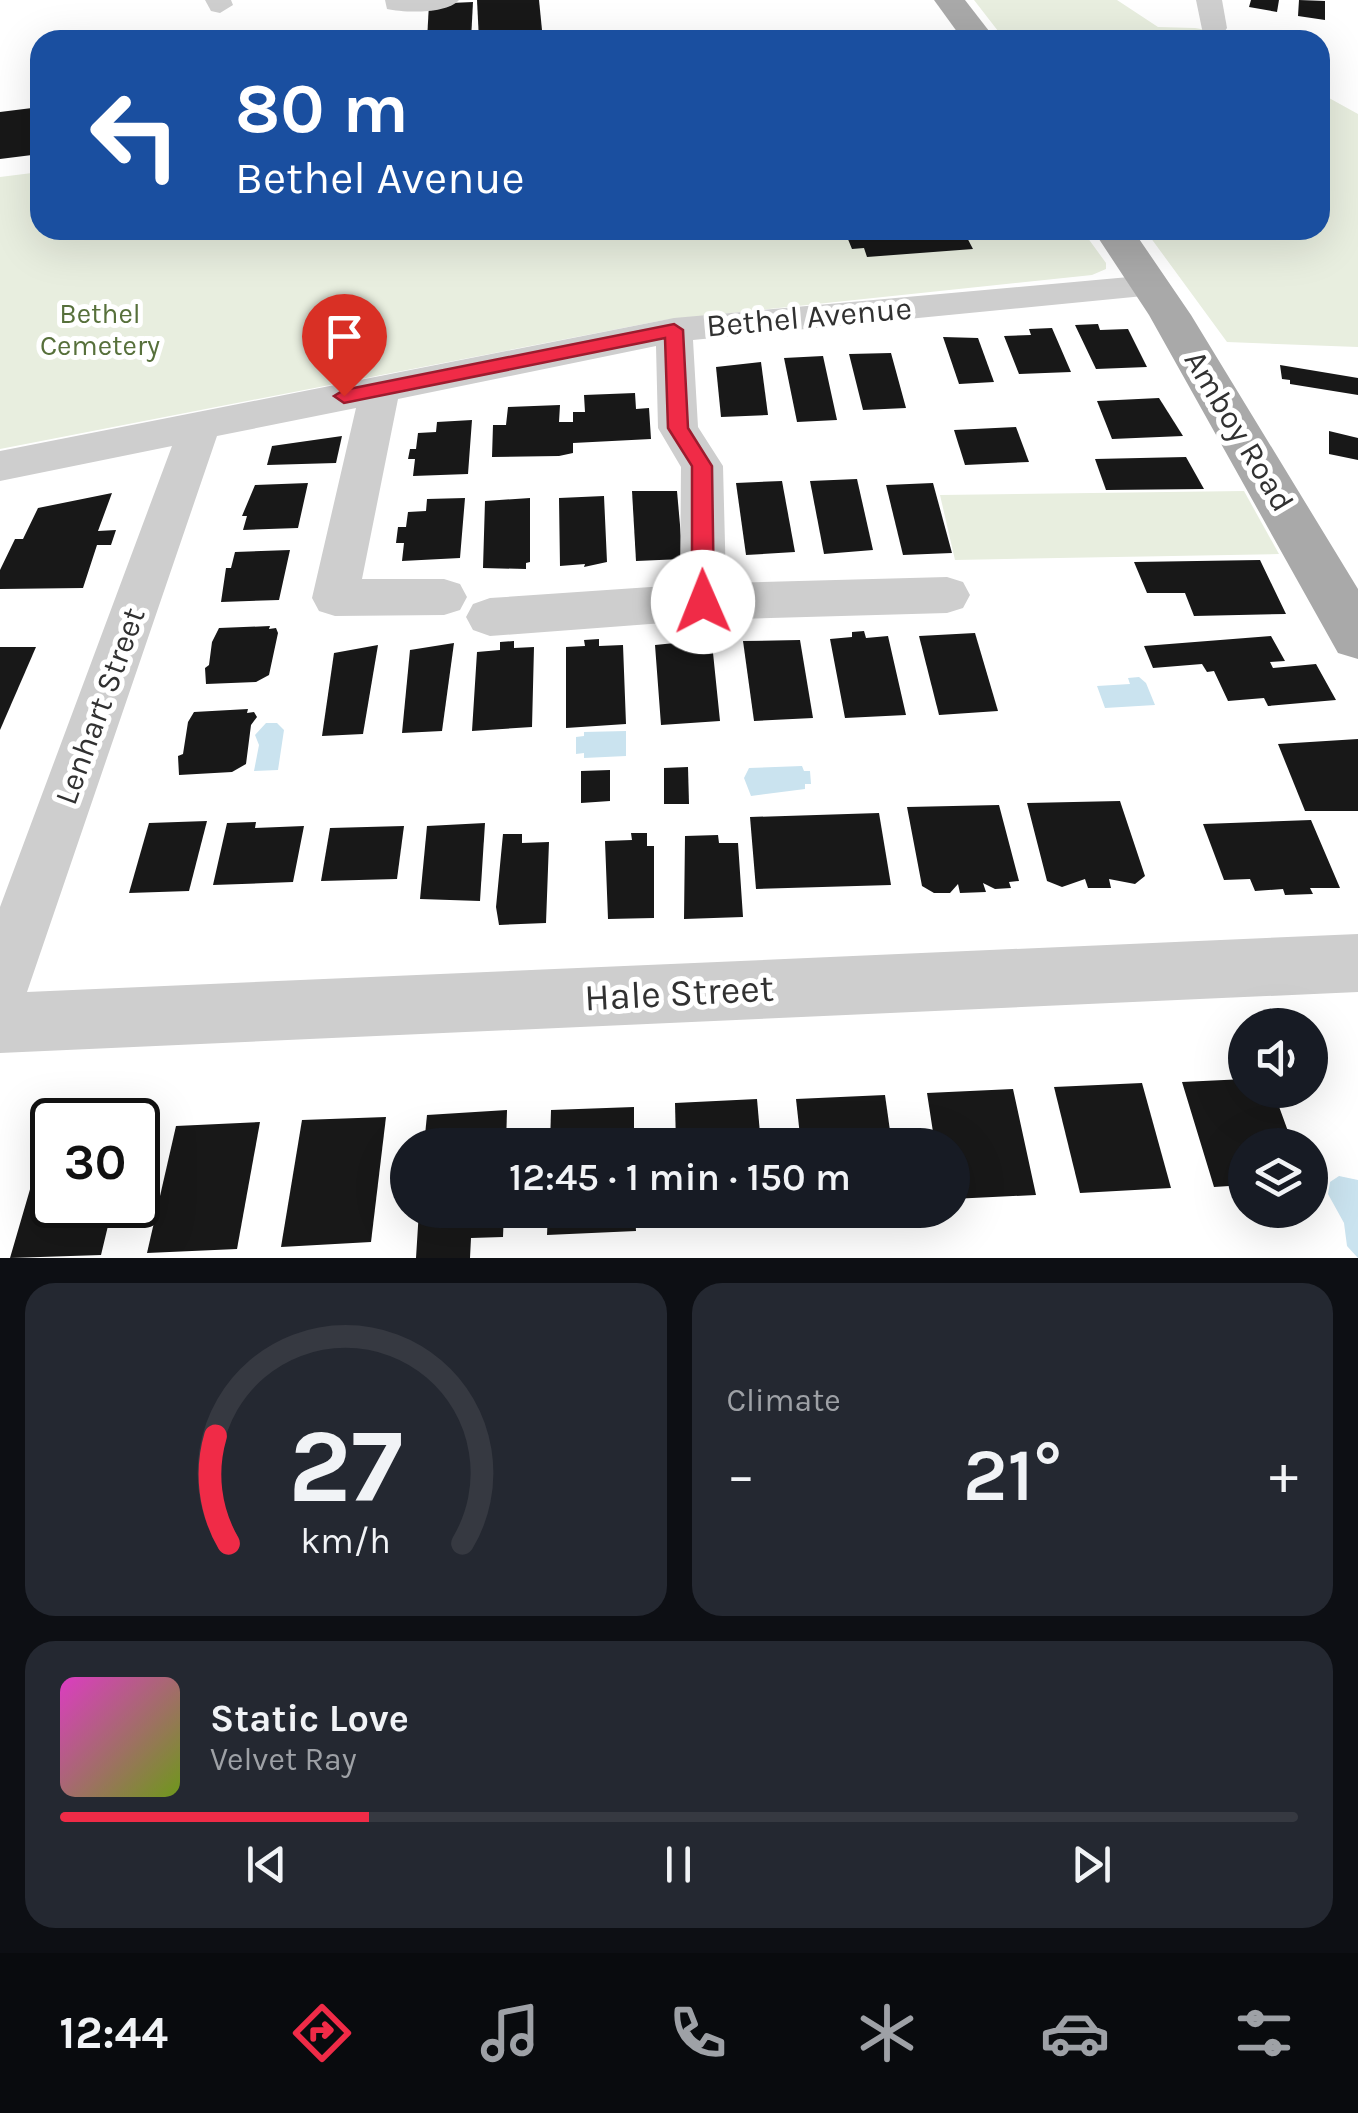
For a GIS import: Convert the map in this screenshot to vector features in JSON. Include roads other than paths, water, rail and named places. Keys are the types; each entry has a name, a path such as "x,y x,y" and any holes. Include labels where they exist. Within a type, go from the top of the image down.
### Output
{"main road":[{"path":"948,0 972,30"},
{"name":"Amboy Road","path":"1120,240 1282,502 1358,637"}],"street":[{"path":"396,4 446,0"},
{"path":"1209,0 1212,28"},
{"name":"Bethel Avenue","path":"0,466 674,330 1151,286"},
{"path":"674,330 678,428 702,466 703,602"},
{"path":"380,389 335,598 444,597"},
{"name":"Lenhart Street","path":"0,986 200,426"},
{"path":"490,618 703,602 947,594"},
{"name":"Hale Street","path":"0,1023 1358,963"}],"water":[{"path":"1139,677 1146,683 1155,705 1105,708 1097,686 1130,684 1128,678"},
{"path":"266,723 277,723 284,730 278,770 254,771 259,745 255,735"},
{"path":"626,731 626,756 584,758 584,753 576,754 576,737 584,736 584,732"},
{"path":"802,766 804,771 810,771 811,784 805,784 805,789 751,796 744,778 749,768"},
{"path":"1339,1176 1358,1180 1358,1258 1347,1246 1344,1223 1328,1194 1330,1182"}],"park label":[{"name":"Bethel Cemetery","path":"100,329"}]}
